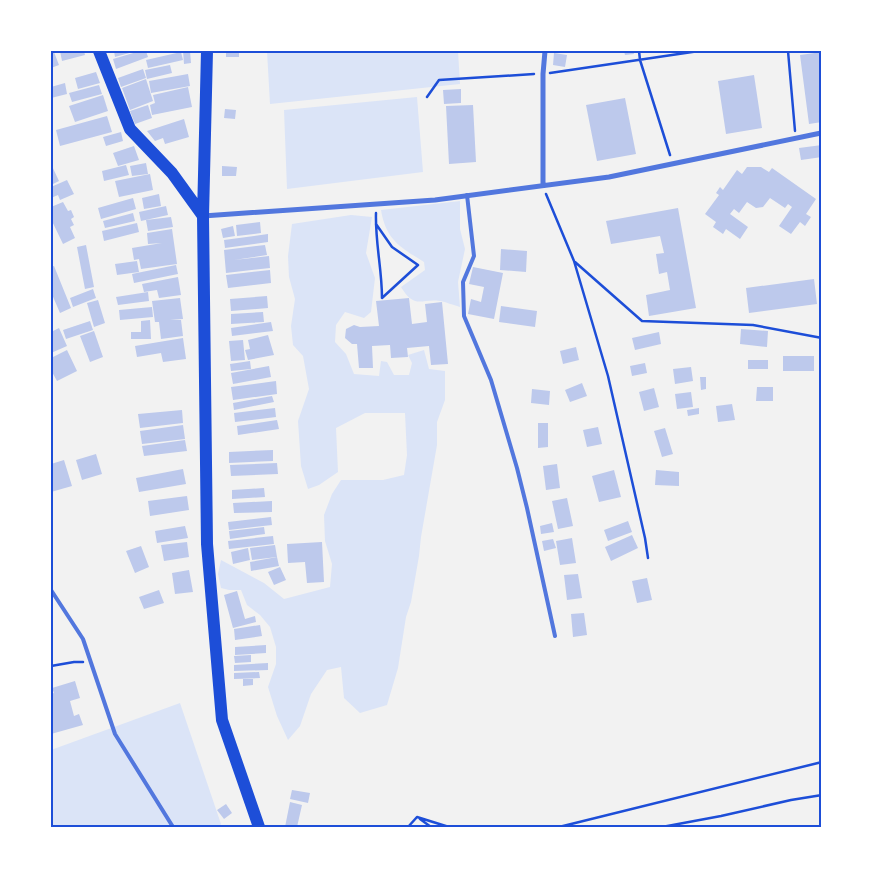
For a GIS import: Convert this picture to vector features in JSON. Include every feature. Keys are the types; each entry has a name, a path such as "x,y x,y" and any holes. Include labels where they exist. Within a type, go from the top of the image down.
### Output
{"main road":[{"path":"99,51 130,129 172,174 203,216"},
{"path":"207,51 203,216 208,544 222,720 259,827"}],"street":[{"path":"543,186 543,74 546,51"},
{"path":"203,216 377,204 543,186 609,177 821,133"}],"lane":[{"path":"467,195 474,256 463,282 464,316 491,380 517,468 555,636"},
{"path":"51,590 82,639 116,734 173,827"}],"path":[{"path":"639,51 640,60 672,164"},
{"path":"427,97 439,80 543,74 699,51"},
{"path":"788,51 796,138"},
{"path":"543,186 574,262 608,376 648,558"},
{"path":"376,224 392,248 418,265 382,298 382,271 377,246 376,224 377,204"},
{"path":"574,262 642,321 753,325 822,338"},
{"path":"51,666 74,662 92,663"},
{"path":"559,827 822,762"},
{"path":"662,827 822,795"},
{"path":"408,827 417,817"},
{"path":"417,817 431,827"},
{"path":"417,817 449,827"}],"shaded area":[{"path":"267,51 458,51 460,84 270,104"},
{"path":"417,97 423,172 287,189 284,110"},
{"path":"460,201 460,229 465,249 458,282 460,307 433,300 414,301 401,287 425,270 424,262 401,247 390,236 381,210"},
{"path":"351,215 372,217 366,253 375,278 371,312 364,318 345,312 336,325 335,342 346,354 354,374 379,376 381,361 387,362 394,375 409,375 412,363 408,355 424,350 429,369 445,371 445,400 437,422 437,445 411,602 406,617 398,668 387,705 360,713 344,698 341,667 327,670 311,694 300,726 288,740 277,716 268,687 276,664 276,647 270,627 260,615 247,605 241,590 221,588 218,574 221,560 264,583 284,599 330,587 332,564 325,541 324,515 332,494 341,480 383,480 404,475 407,455 405,413 365,413 336,428 338,472 319,485 308,489 301,466 298,421 309,389 303,356 293,345 291,326 295,299 289,277 288,256 292,224"},
{"path":"180,703 221,824 219,827 51,827 51,750"}],"building":[{"path":"60,51 84,51 85,55 62,61"},
{"path":"114,51 133,51 133,52 115,57"},
{"path":"146,51 148,57 116,69 113,59"},
{"path":"183,51 190,51 191,63 184,64"},
{"path":"226,51 239,51 239,57 226,57"},
{"path":"624,51 633,51 634,54 625,55"},
{"path":"54,52 59,65 51,68 51,53"},
{"path":"181,52 183,60 148,68 146,60"},
{"path":"822,52 822,122 809,124 800,55"},
{"path":"554,53 567,55 565,67 553,65"},
{"path":"170,65 172,73 147,79 145,70"},
{"path":"143,69 146,78 121,87 118,78"},
{"path":"96,72 100,83 78,89 75,78"},
{"path":"188,74 190,86 151,93 149,81"},
{"path":"754,75 762,128 726,134 718,81"},
{"path":"146,79 153,101 130,110 122,88"},
{"path":"65,83 67,94 51,98 51,87"},
{"path":"99,85 102,94 72,102 69,93"},
{"path":"188,87 192,107 152,115 150,105 155,103 153,95"},
{"path":"461,89 461,103 444,104 443,90"},
{"path":"103,95 108,111 75,122 69,106"},
{"path":"625,98 636,154 597,161 586,105"},
{"path":"148,105 152,118 135,124 130,111"},
{"path":"473,105 476,162 449,164 446,106"},
{"path":"225,109 236,110 235,119 224,118"},
{"path":"107,116 112,132 60,146 56,130"},
{"path":"184,119 189,137 165,144 163,138 155,141 147,131"},
{"path":"121,132 123,141 106,146 103,137"},
{"path":"822,145 822,157 801,160 799,148"},
{"path":"134,146 139,160 118,166 113,153"},
{"path":"146,163 148,174 132,176 130,166"},
{"path":"51,164 59,181 51,185"},
{"path":"126,165 129,175 104,181 102,171"},
{"path":"222,166 237,167 236,176 222,176"},
{"path":"747,167 761,167 769,172 772,168 816,199 806,214 811,217 805,226 800,222 791,234 779,226 792,207 788,204 785,208 770,198 763,207 756,208 747,202 739,213 734,209 730,214 748,227 740,239 726,229 723,234 713,227 716,222 705,214 719,195 716,193 720,187 723,190 737,170 742,174"},
{"path":"150,174 153,190 119,197 115,181"},
{"path":"67,180 74,194 60,200 58,195 51,198 51,187"},
{"path":"159,194 161,206 144,209 142,198"},
{"path":"133,198 136,209 101,219 98,208"},
{"path":"63,202 68,211 71,210 74,217 71,219 74,225 70,227 75,238 63,244 51,219 51,207"},
{"path":"166,206 168,215 141,221 139,212"},
{"path":"678,208 696,308 649,316 646,295 670,290 667,272 659,274 656,254 664,253 660,236 611,244 606,221"},
{"path":"133,213 135,221 105,228 103,221"},
{"path":"171,217 173,227 148,231 146,220"},
{"path":"260,222 261,233 237,236 236,225"},
{"path":"137,223 139,232 104,241 102,231"},
{"path":"233,226 235,236 223,238 221,229"},
{"path":"172,229 177,264 141,269 139,259 134,260 132,248 162,243 148,244 147,233"},
{"path":"268,234 268,242 225,248 224,240"},
{"path":"86,245 94,287 85,289 77,247"},
{"path":"265,245 267,255 234,260 269,256 270,268 226,273 224,250"},
{"path":"501,249 527,251 526,272 500,270"},
{"path":"137,261 139,272 117,275 115,264"},
{"path":"176,265 178,274 134,283 132,274"},
{"path":"54,266 71,308 60,313 51,292 51,267"},
{"path":"473,267 503,273 494,319 468,314 471,299 481,302 484,287 469,284"},
{"path":"270,270 271,283 228,288 226,275"},
{"path":"178,277 181,295 159,298 157,290 144,292 142,284"},
{"path":"822,278 822,292 821,292 819,279"},
{"path":"814,279 817,304 749,313 746,288"},
{"path":"93,289 96,298 73,307 70,298"},
{"path":"148,292 149,301 118,305 116,297"},
{"path":"267,296 268,308 231,311 230,299"},
{"path":"180,298 183,319 170,320 181,320 183,336 161,339 159,322 155,322 152,301"},
{"path":"409,298 412,324 427,322 425,304 442,302 448,364 431,365 429,346 407,348 408,357 391,358 390,345 372,346 373,368 359,368 357,344 352,344 345,338 346,329 354,325 360,327 379,326 376,301"},
{"path":"98,300 105,323 94,327 87,303"},
{"path":"501,306 537,311 535,327 499,322"},
{"path":"152,307 153,317 120,320 119,310"},
{"path":"263,312 264,322 231,324 231,314"},
{"path":"150,320 151,339 131,339 131,332 141,332 141,321"},
{"path":"90,321 93,330 66,339 63,330"},
{"path":"271,322 273,331 232,336 231,328"},
{"path":"51,326 53,331 59,328 67,346 51,353"},
{"path":"741,329 768,331 767,347 740,344"},
{"path":"94,331 103,357 90,362 80,336"},
{"path":"659,332 661,344 635,350 632,338"},
{"path":"268,335 274,355 248,360 245,350 250,349 248,340"},
{"path":"183,338 186,359 163,362 161,353 137,357 135,346"},
{"path":"243,340 245,360 231,361 229,341"},
{"path":"576,347 579,360 563,364 560,351"},
{"path":"67,350 77,371 57,381 51,370 51,358"},
{"path":"783,356 814,356 814,371 783,371"},
{"path":"748,360 768,360 768,369 748,369"},
{"path":"250,361 251,369 231,371 230,364"},
{"path":"645,363 647,373 632,376 630,366"},
{"path":"269,366 271,377 233,384 231,373"},
{"path":"691,367 693,381 675,384 673,369"},
{"path":"700,377 706,377 706,389 701,390"},
{"path":"276,381 277,394 233,400 231,387"},
{"path":"582,383 587,396 570,402 565,390"},
{"path":"757,387 773,387 773,401 756,401"},
{"path":"654,388 659,407 644,411 639,392"},
{"path":"532,389 550,391 549,405 531,403"},
{"path":"691,392 693,407 677,409 675,394"},
{"path":"272,396 274,402 234,410 233,403"},
{"path":"732,404 735,420 718,422 716,406"},
{"path":"275,408 276,417 235,422 234,413"},
{"path":"699,408 699,414 688,416 687,410"},
{"path":"182,410 183,423 140,428 138,414"},
{"path":"277,420 279,429 238,435 237,426"},
{"path":"538,423 548,423 548,447 538,448"},
{"path":"183,425 185,439 142,444 140,431"},
{"path":"598,427 602,444 587,447 583,430"},
{"path":"665,428 673,454 662,457 654,431"},
{"path":"185,440 187,451 144,456 142,446"},
{"path":"273,450 273,461 229,463 229,452"},
{"path":"96,454 102,474 82,480 76,460"},
{"path":"64,460 72,486 51,492 51,464"},
{"path":"277,463 278,474 231,476 230,465"},
{"path":"557,464 560,488 546,490 543,466"},
{"path":"183,469 186,484 139,492 136,478"},
{"path":"614,470 621,497 599,502 592,476"},
{"path":"656,470 679,472 679,486 655,485"},
{"path":"264,488 265,497 232,499 232,490"},
{"path":"187,496 189,510 150,516 148,501"},
{"path":"567,498 573,526 558,529 552,501"},
{"path":"272,501 272,512 234,513 233,503"},
{"path":"271,517 272,525 229,530 228,522"},
{"path":"628,521 632,532 608,541 604,530"},
{"path":"552,523 554,532 541,534 540,526"},
{"path":"185,526 188,538 157,543 155,531"},
{"path":"264,527 265,534 230,539 229,531"},
{"path":"632,535 638,548 611,561 605,547"},
{"path":"273,536 274,544 229,549 228,541"},
{"path":"572,538 576,563 560,565 556,541"},
{"path":"553,539 556,548 544,551 542,541"},
{"path":"187,542 189,557 164,561 161,545"},
{"path":"322,542 324,582 307,583 305,562 288,563 287,544"},
{"path":"275,545 277,557 252,560 250,548"},
{"path":"141,546 149,567 135,573 126,551"},
{"path":"248,548 250,560 233,564 231,552"},
{"path":"277,557 279,566 251,571 250,562"},
{"path":"280,567 286,580 274,585 268,572"},
{"path":"189,570 193,592 175,594 172,573"},
{"path":"578,574 582,598 567,600 564,575"},
{"path":"647,578 652,600 637,603 632,581"},
{"path":"159,590 164,603 144,609 139,597"},
{"path":"237,591 245,619 255,616 256,622 233,628 224,595"},
{"path":"584,613 587,635 573,637 571,614"},
{"path":"260,625 262,636 235,640 234,629"},
{"path":"266,645 266,653 235,655 235,647"},
{"path":"251,655 251,662 235,663 234,656"},
{"path":"268,663 268,670 234,671 234,665"},
{"path":"259,672 260,678 234,679 234,673"},
{"path":"243,679 253,679 253,685 243,686"},
{"path":"75,681 80,698 70,701 74,716 79,714 83,725 51,734 51,718 53,718 51,694 54,693 52,688"},
{"path":"292,790 310,793 308,803 290,799"},
{"path":"290,802 302,805 297,827 285,827"},
{"path":"226,804 232,813 224,819 217,810"}]}
